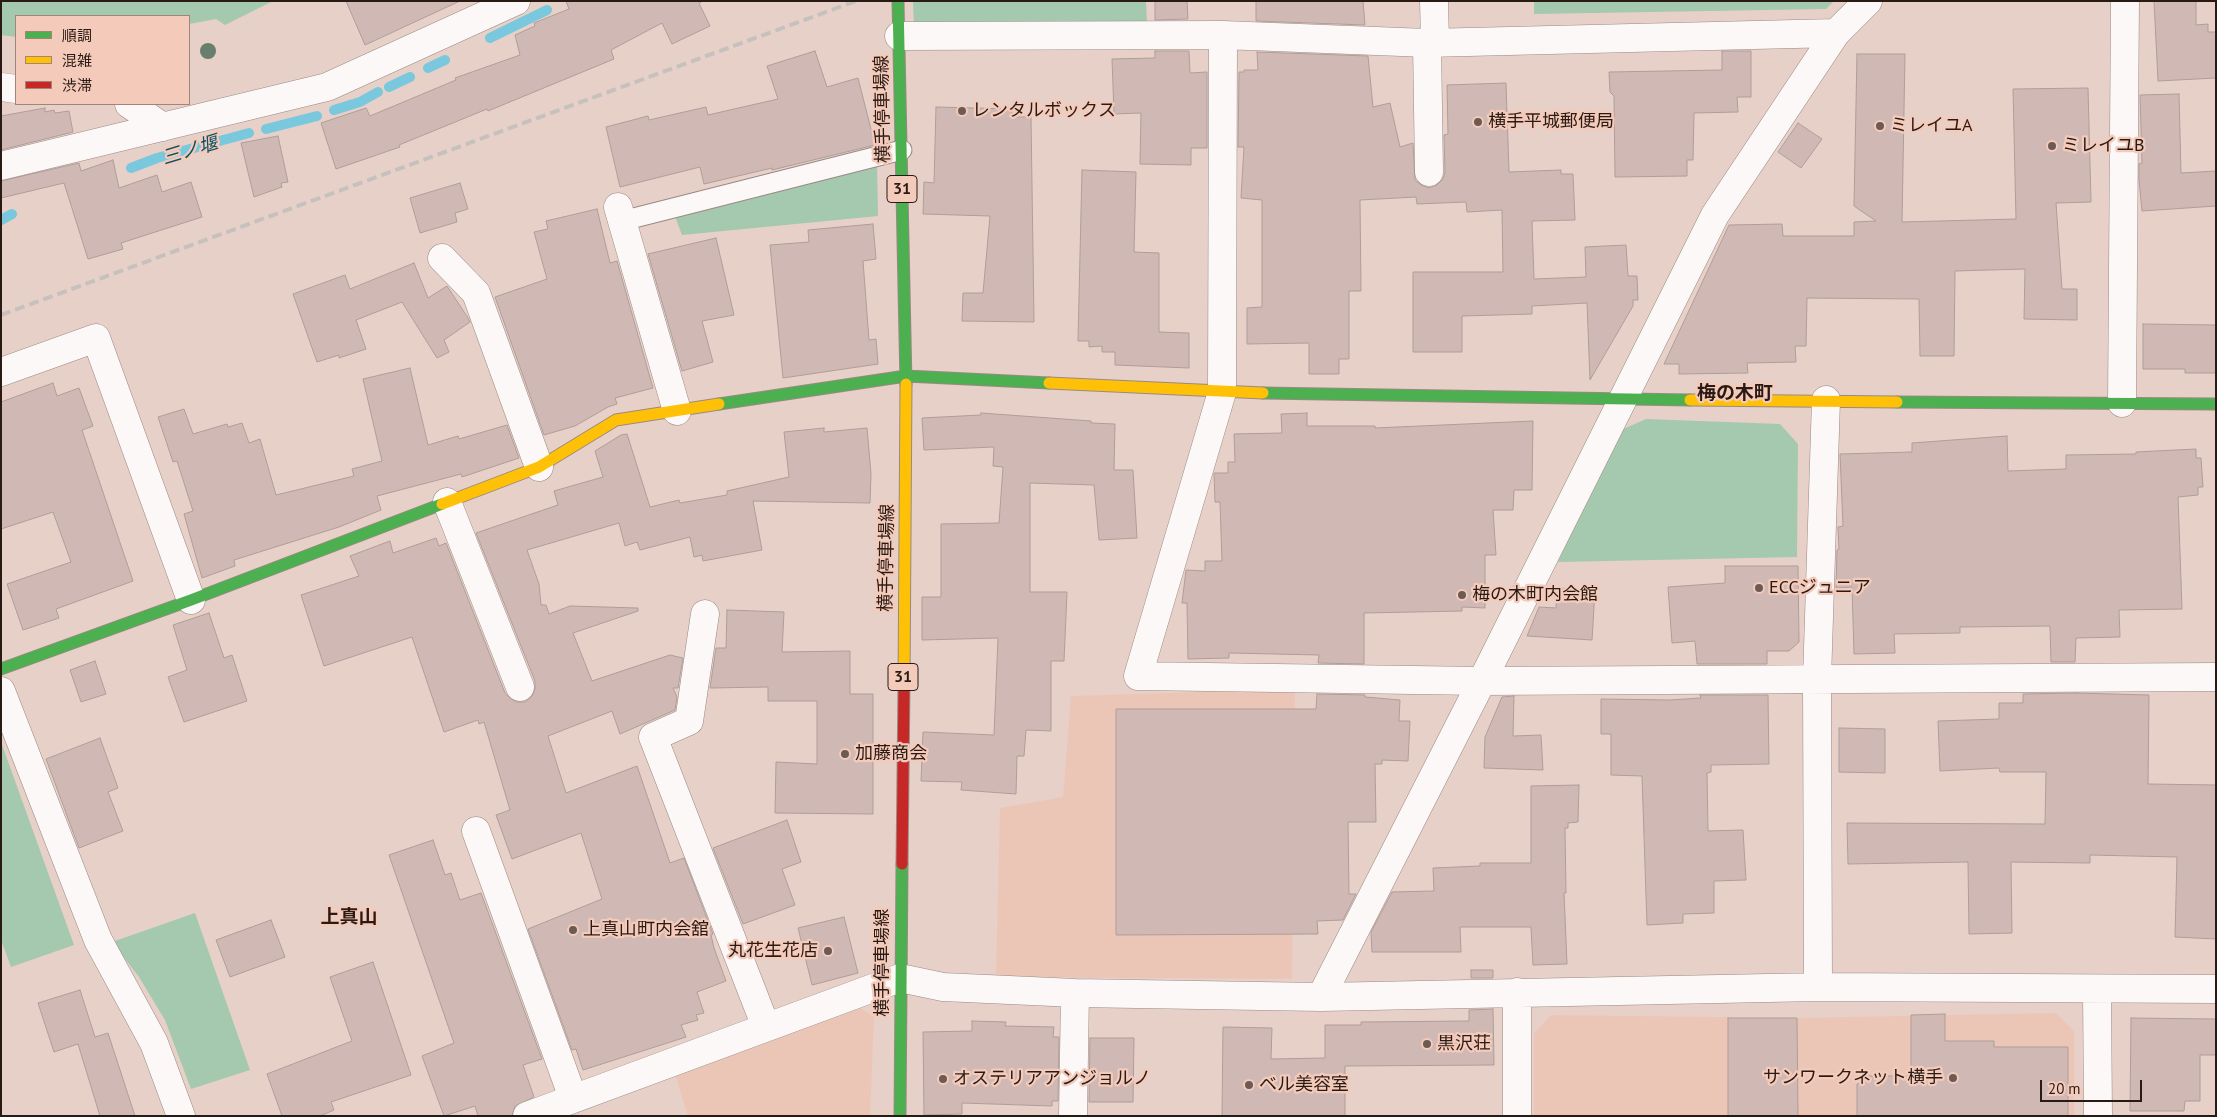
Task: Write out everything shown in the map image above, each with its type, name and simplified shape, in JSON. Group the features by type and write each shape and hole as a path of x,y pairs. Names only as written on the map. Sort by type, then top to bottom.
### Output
{"street":[{"path":"1,166 327,88 516,1"},
{"name":"横手停車場線","path":"898,1 906,376 900,1116"},
{"path":"1429,172 1434,1"},
{"path":"1322,997 1623,400 1714,215 1836,33 1868,1"},
{"path":"2122,403 2125,1"},
{"path":"899,36 1223,35 1432,42 1836,33"},
{"path":"1223,35 1222,392 1138,676 1482,681 2216,677"},
{"path":"1,87 15,89"},
{"path":"130,105 163,127"},
{"path":"620,214 678,411"},
{"path":"442,258 476,293 539,467"},
{"path":"1,372 96,338 191,600"},
{"path":"1,669 191,600 539,467 616,420 906,376 1222,392 1623,400 2216,404"},
{"path":"1818,987 1817,679 1826,400"},
{"path":"448,502 520,687"},
{"path":"705,614 689,721 653,737 766,1027"},
{"path":"1,691 98,940 154,1043 181,1116"},
{"path":"476,831 568,1105"},
{"path":"527,1116 568,1105 766,1027 900,978 943,987 1075,993 1322,997 1818,987 2097,990 2216,989"},
{"path":"2097,990 2098,1116"},
{"path":"1517,992 1518,1116"},
{"path":"1073,1116 1075,993"}],"lane":[{"path":"620,214 902,150"}],"shaded area":[{"path":"1295,689 1292,979 996,977 1000,808 1063,797 1071,696"},
{"path":"859,1007 874,1017 870,1116 688,1116 675,1074"},
{"path":"2056,1013 2074,1031 2074,1116 1534,1116 1534,1034 1551,1015 1797,1018"}],"green space":[{"path":"1,1 273,1 225,25 216,19 190,24 190,15 15,15 15,37 1,35"},
{"path":"913,1 1146,1 1147,23 914,28"},
{"path":"1534,1 1834,1 1826,9 1534,14"},
{"path":"877,162 878,216 682,235 674,214"},
{"path":"1646,419 1780,424 1798,444 1797,557 1558,562 1619,431"},
{"path":"1,742 74,945 11,967 1,940"},
{"path":"195,913 250,1070 191,1089 165,1020 139,977 112,942"}],"building":[{"path":"346,1 460,1 365,45"},
{"path":"566,1 703,1 699,3 710,26 672,44 662,23 611,50 614,59 399,145 400,147 336,169 321,123 366,108 370,116 456,80 455,78 520,55 515,35 535,26 534,23 569,9"},
{"path":"1155,1 1187,1 1188,19 1155,20"},
{"path":"1256,1 1363,1 1365,25 1256,21"},
{"path":"2154,1 2196,1 2196,25 2208,24 2208,32 2216,32 2216,78 2158,81"},
{"path":"815,51 827,87 858,78 875,145 704,184 700,167 620,187 606,127 648,116 649,120 706,107 708,115 778,99 767,66"},
{"path":"1155,51 1189,51 1190,73 1207,72 1207,148 1191,148 1191,165 1140,164 1141,113 1114,114 1112,59 1155,58"},
{"path":"1722,51 1751,51 1751,97 1737,97 1738,112 1694,113 1693,160 1687,160 1687,176 1615,177 1614,96 1610,92 1609,72 1722,70"},
{"path":"1257,52 1368,56 1373,107 1390,103 1400,147 1413,143 1415,180 1429,188 1437,185 1443,179 1445,172 1444,135 1448,134 1447,85 1506,83 1509,172 1561,170 1561,174 1573,174 1575,220 1532,221 1534,279 1586,277 1585,247 1626,245 1628,276 1637,276 1638,300 1633,300 1633,306 1590,380 1587,303 1532,306 1532,314 1462,316 1462,352 1413,352 1413,272 1503,272 1502,210 1467,212 1466,202 1417,204 1416,197 1360,200 1361,291 1349,291 1349,359 1339,359 1339,374 1309,374 1309,343 1247,344 1247,308 1262,307 1262,200 1241,198 1244,147 1238,147 1239,72 1258,70"},
{"path":"1857,54 1905,54 1902,222 2016,219 2013,89 2088,88 2091,202 2056,203 2062,289 2077,289 2077,320 2024,319 2025,269 1955,271 1954,356 1920,356 1919,299 1807,298 1806,346 1795,346 1796,362 1747,363 1748,373 1679,374 1679,364 1664,364 1729,225 1782,224 1783,236 1854,236 1854,222 1876,221 1854,206"},
{"path":"2179,94 2181,173 2216,171 2216,206 2142,211 2139,180 2139,164 2142,163 2140,95"},
{"path":"936,107 1012,109 1012,117 1031,117 1034,322 962,321 963,293 983,293 990,216 923,214 924,182 934,183"},
{"path":"45,108 45,112 54,110 55,113 69,111 73,132 1,150 1,116"},
{"path":"1798,123 1822,139 1801,168 1778,152"},
{"path":"278,136 288,182 281,183 282,187 254,197 241,143"},
{"path":"113,160 119,188 157,175 162,192 191,182 202,217 121,243 123,249 88,259 64,183 1,198 1,181 79,163 81,171"},
{"path":"1082,170 1136,172 1134,252 1159,253 1159,332 1189,333 1189,368 1115,365 1115,352 1102,352 1102,346 1089,347 1089,341 1078,341"},
{"path":"460,183 468,209 455,213 457,222 420,233 410,198"},
{"path":"597,209 610,263 617,261 653,388 615,398 617,404 608,407 575,426 544,435 495,297 547,279 534,232 548,229 546,221"},
{"path":"873,224 876,259 863,261 869,340 876,339 878,364 783,378 770,245 809,242 808,230"},
{"path":"716,238 734,315 702,321 713,362 682,371 648,254"},
{"path":"414,263 428,298 447,286 470,322 444,340 449,352 437,358 402,302 356,320 366,349 339,358 339,355 317,362 293,294 345,275 350,289"},
{"path":"2143,324 2216,325 2216,373 2185,373 2185,369 2143,369"},
{"path":"410,368 428,445 458,436 459,439 507,425 519,458 462,477 461,474 377,496 381,510 339,527 234,560 235,566 202,578 184,514 193,511 177,461 173,462 158,417 184,409 193,434 227,424 228,427 242,423 249,443 260,439 276,495 354,476 352,469 382,461 363,379"},
{"path":"53,383 57,396 79,388 93,426 82,430 133,581 56,609 59,618 23,630 7,584 71,562 53,512 1,529 1,402"},
{"path":"981,413 1115,424 1114,470 1133,470 1137,538 1099,540 1094,485 1030,483 1030,592 1067,592 1064,661 1051,661 1051,731 1026,730 1024,756 1017,756 1016,794 961,790 962,782 921,781 923,732 994,735 998,638 922,640 922,597 941,597 941,524 999,523 1003,467 993,466 994,447 924,450 922,418 981,415"},
{"path":"1307,413 1307,426 1375,426 1375,428 1533,421 1532,490 1514,490 1513,510 1493,510 1496,555 1485,555 1485,608 1462,607 1462,611 1364,613 1364,664 1318,663 1319,655 1229,653 1229,658 1188,659 1187,603 1182,603 1186,570 1205,571 1205,561 1222,561 1220,502 1215,502 1214,473 1228,473 1228,462 1235,462 1234,434 1282,433 1281,414"},
{"path":"824,428 824,432 867,428 871,474 870,503 753,501 762,550 703,561 702,555 694,557 690,537 640,550 637,542 625,546 619,523 527,550 539,584 541,605 546,605 549,614 570,606 638,608 638,611 573,633 592,681 670,655 683,658 678,688 673,688 677,697 675,710 620,734 612,711 548,736 566,793 637,766 670,863 684,858 713,934 711,935 714,948 726,981 697,992 704,1013 696,1015 698,1020 681,1025 686,1037 583,1070 576,1049 572,1050 528,929 602,899 581,833 512,859 496,815 510,810 484,722 479,724 478,720 444,732 412,637 324,666 301,595 359,576 350,556 390,541 393,553 436,538 439,546 446,543 505,693 517,702 525,702 532,696 535,689 535,681 476,533 558,505 554,491 603,477 595,451 621,435 627,434 650,507 679,500 680,503 727,495 727,491 789,477 784,432"},
{"path":"2007,436 2008,471 2066,469 2066,455 2136,454 2136,452 2196,449 2196,458 2201,458 2203,487 2198,487 2198,495 2178,497 2182,609 2119,610 2120,637 2076,638 2075,662 2051,662 2050,626 1960,627 1960,633 1894,634 1895,653 1854,654 1852,587 1836,588 1837,550 1839,549 1838,527 1843,526 1840,454 1912,452 1912,443"},
{"path":"1725,566 1798,566 1799,642 1789,651 1767,651 1767,664 1697,664 1695,641 1672,643 1668,587 1725,583"},
{"path":"1557,588 1595,590 1592,640 1527,636 1539,607 1556,608"},
{"path":"727,610 784,612 782,652 850,651 850,694 873,694 873,814 775,813 776,762 817,764 817,701 768,701 768,687 710,688 716,648 726,648"},
{"path":"209,613 224,658 232,655 247,701 184,722 168,677 187,670 173,625"},
{"path":"95,661 106,694 81,702 70,670"},
{"path":"1317,694 1365,695 1365,697 1400,700 1399,721 1410,721 1408,761 1382,760 1382,764 1375,764 1376,822 1348,822 1349,894 1356,894 1343,920 1317,921 1318,934 1116,935 1116,709 1316,709"},
{"path":"2023,694 2149,695 2148,784 2216,785 2216,939 2175,937 2177,857 2090,855 2090,863 2011,862 2012,933 1969,934 1968,862 1848,864 1847,823 2045,824 2046,772 2000,772 1999,768 1940,771 1938,721 1999,719 1999,703 2023,703"},
{"path":"1700,695 1768,695 1769,764 1711,765 1711,772 1707,773 1708,831 1743,830 1746,880 1714,881 1714,913 1683,914 1683,923 1647,925 1642,776 1611,775 1611,734 1601,734 1601,699 1670,700 1701,698"},
{"path":"1514,696 1513,736 1541,735 1543,770 1484,768 1485,737 1502,697"},
{"path":"1839,728 1885,729 1885,773 1839,772"},
{"path":"100,738 118,788 108,792 123,831 79,848 46,759"},
{"path":"1579,785 1578,822 1568,823 1568,828 1565,828 1566,893 1564,893 1567,964 1533,965 1531,927 1460,927 1461,952 1372,952 1371,932 1392,892 1434,891 1433,868 1480,866 1480,863 1531,863 1531,786"},
{"path":"787,820 801,862 782,869 795,905 743,924 713,848"},
{"path":"433,840 445,875 451,873 460,900 481,893 542,1059 523,1065 534,1097 515,1106 512,1116 478,1116 475,1106 444,1116 422,1056 454,1043 389,855"},
{"name":"丸花生花店","path":"844,917 858,973 812,985 798,928"},
{"path":"271,920 285,957 230,977 216,940"},
{"path":"373,962 411,1075 331,1102 334,1110 320,1116 282,1116 267,1074 352,1041 330,977"},
{"path":"1471,970 1493,970 1493,978 1471,978"},
{"path":"80,990 95,1037 108,1033 135,1116 100,1116 78,1044 54,1052 38,1003"},
{"path":"1493,1009 1494,1065 1345,1066 1345,1116 1222,1116 1223,1027 1272,1028 1271,1059 1325,1058 1325,1025 1361,1025 1361,1022 1469,1021 1469,1010"},
{"path":"1945,1014 1945,1041 1994,1041 1994,1047 2068,1047 2068,1116 1857,1116 1857,1084 1863,1083 1863,1076 1911,1076 1911,1015"},
{"path":"1728,1018 1797,1018 1798,1116 1728,1116"},
{"path":"2131,1018 2216,1019 2216,1055 2200,1055 2200,1101 2185,1101 2184,1111 2130,1111"},
{"path":"972,1021 1006,1022 1005,1026 1054,1027 1053,1037 1059,1037 1058,1101 1052,1101 1052,1106 962,1103 962,1114 924,1115 923,1032 972,1031"},
{"path":"1090,1038 1134,1038 1133,1102 1089,1102"}],"waterway":[{"name":"三ノ堰","path":"490,38 547,10"},
{"name":"三ノ堰","path":"428,68 445,60"},
{"name":"三ノ堰","path":"389,87 410,77"},
{"name":"三ノ堰","path":"334,110 360,102 378,92"},
{"name":"三ノ堰","path":"266,129 317,116"},
{"name":"三ノ堰","path":"131,168 157,158 249,133"},
{"name":"三ノ堰","path":"1,220 12,214"}],"railway":[{"path":"1,315 856,1"}],"traffic: fast":[{"path":"898,1 906,384"},
{"path":"719,404 906,376 1049,383"},
{"path":"1263,393 1690,400"},
{"path":"1897,402 2216,404"},
{"path":"1,669 191,600 442,504"},
{"path":"900,1116 902,864"}],"traffic: slow":[{"path":"1049,383 1263,393"},
{"path":"904,684 906,384"},
{"path":"1690,400 1897,402"},
{"path":"442,504 539,467 616,420 719,404"}],"traffic: jam":[{"path":"902,864 904,684"}],"place":[{"name":"レンタルボックス","path":"962,111"},
{"name":"横手平城郵便局","path":"1478,122"},
{"name":"ミレイユA","path":"1880,126"},
{"name":"ミレイユB","path":"2052,146"},
{"name":"ECCジュニア","path":"1759,588"},
{"name":"梅の木町内会館","path":"1462,595"},
{"name":"加藤商会","path":"845,754"},
{"name":"上真山町内会舘","path":"573,930"},
{"name":"丸花生花店","path":"828,951"},
{"name":"黒沢荘","path":"1427,1044"},
{"name":"サンワークネット横手","path":"1953,1078"},
{"name":"オステリアアンジョルノ","path":"943,1079"},
{"name":"ベル美容室","path":"1249,1085"}],"district":[{"name":"梅の木町","path":"1735,394"},
{"name":"上真山","path":"349,918"}]}
